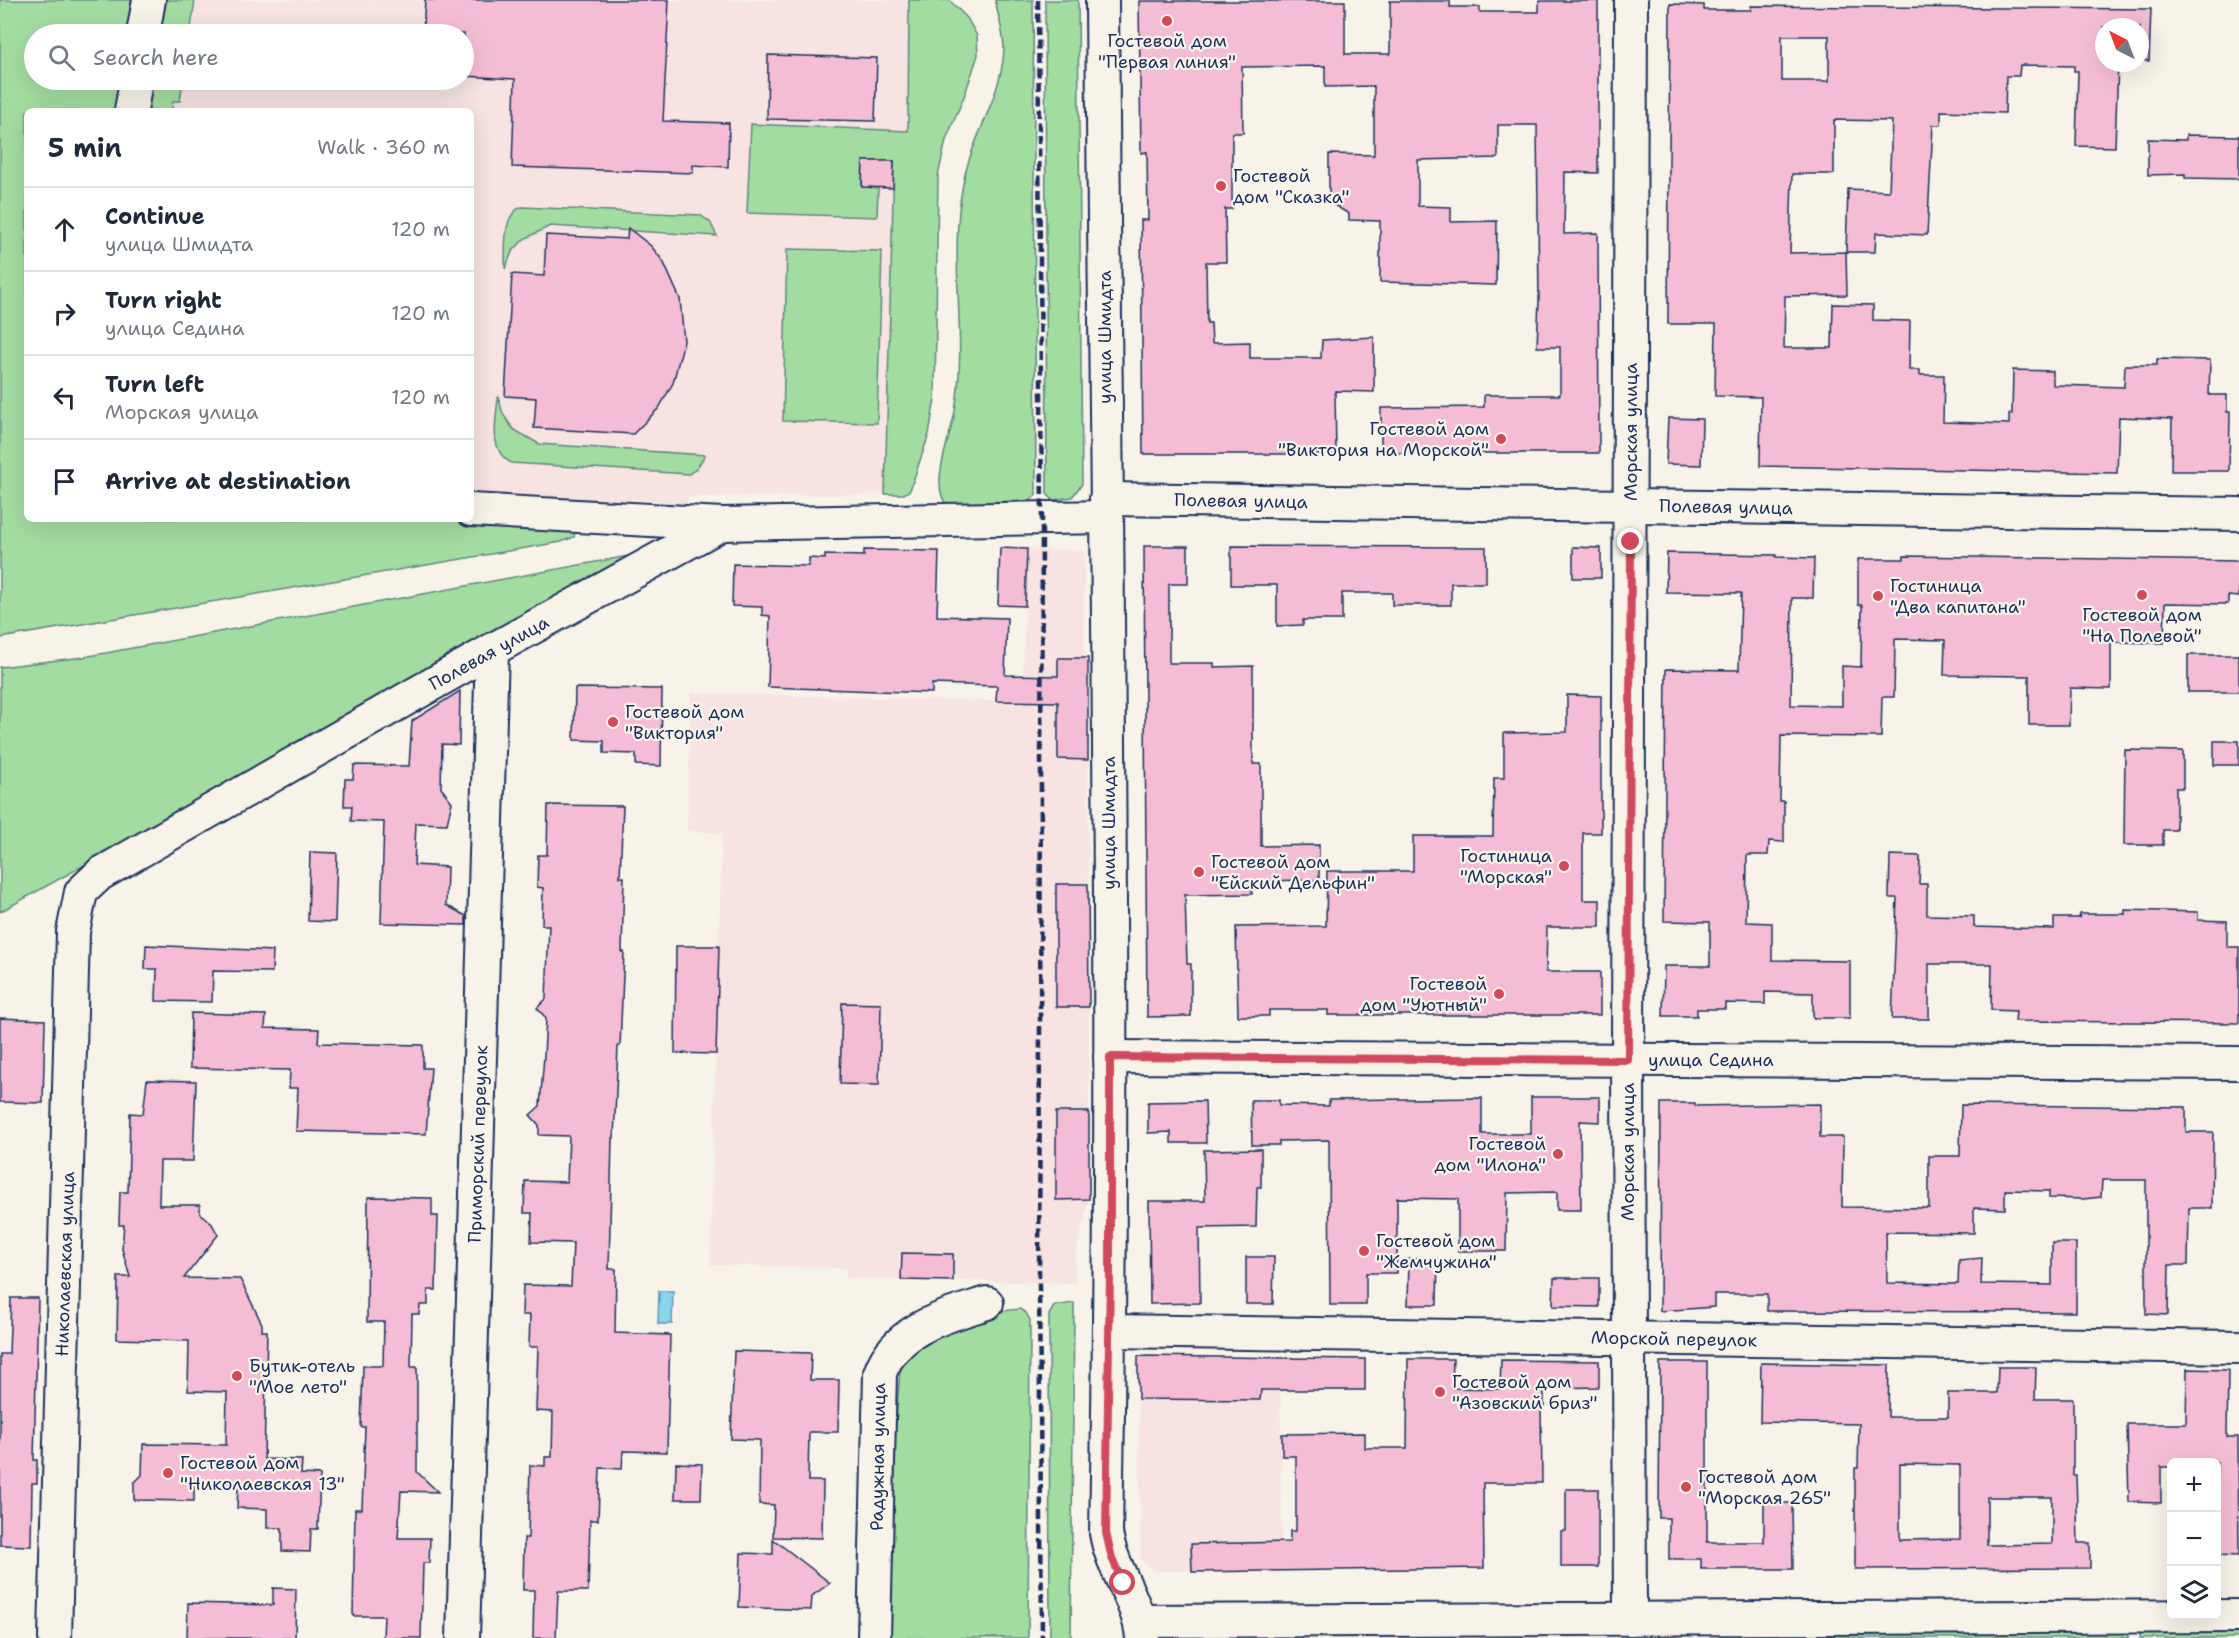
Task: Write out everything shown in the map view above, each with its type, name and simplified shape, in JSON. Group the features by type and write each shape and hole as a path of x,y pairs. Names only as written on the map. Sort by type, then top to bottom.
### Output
{"street":[{"path":"145,24 149,0"},
{"name":"улица Шмидта","path":"1102,0 1110,1057 1110,1332 1106,1533 1116,1569 1141,1630"},
{"name":"Морская улица","path":"1630,1619 1628,1060 1631,0"},
{"path":"131,108 134,90"},
{"name":"Полевая улица","path":"81,892 100,874 492,650 722,524 930,521 1106,508 1631,506 2239,513"},
{"path":"474,510 722,524"},
{"name":"Приморский переулок","path":"463,1638 492,650"},
{"name":"Николаевская улица","path":"55,1638 74,932 81,892"},
{"name":"улица Седина","path":"1110,1057 2239,1063"},
{"name":"Радужная улица","path":"874,1638 880,1373 884,1362 905,1338 928,1324 987,1303"},
{"name":"Морской переулок","path":"1110,1332 2239,1347"},
{"path":"1141,1630 1630,1619 2239,1616"}],"shaded area":[{"path":"195,0 909,0 908,131 895,131 885,494 687,497 687,508 666,507 666,503 660,501 630,499 629,503 474,496 474,108 172,108 173,101 180,101 182,90 474,90 474,24 191,24"},
{"path":"1027,549 1084,551 1084,658 1088,659 1089,1199 1075,1257 1075,1283 846,1278 846,1268 710,1265 722,833 687,831 691,693 1022,702"},
{"path":"1138,1356 1280,1357 1282,1570 1154,1571 1141,1560"}],"green space":[{"path":"0,0 135,0 131,24 24,24 24,90 121,90 118,108 24,108 24,522 474,521 567,528 575,531 574,537 561,542 0,638"},
{"path":"162,0 195,0 191,24 158,24"},
{"path":"909,0 949,0 967,18 977,36 978,55 946,140 938,176 935,399 929,434 910,490 904,494 885,494 894,161 863,161 862,187 878,188 877,217 747,213 751,124 908,131"},
{"path":"995,0 1033,0 1036,495 1025,506 948,506 942,498 940,474 955,411 958,383 960,354 957,241 959,212 963,184 972,150 992,101 1002,67 1004,43"},
{"path":"1045,0 1078,0 1082,484 1072,497 1053,500 1047,494"},
{"path":"148,90 182,90 180,101 173,101 172,108 145,108"},
{"path":"522,207 700,215 710,222 717,236 550,226 524,239 512,252 505,269 508,225 515,211"},
{"path":"787,249 882,251 877,423 783,421"},
{"path":"498,396 503,414 513,429 539,444 705,455 697,468 689,474 511,463 499,450 496,442"},
{"path":"628,556 632,558 631,561 0,912 0,667 84,657"},
{"path":"1074,1303 1071,1638 1050,1638 1049,1315 1054,1306"},
{"path":"1020,1309 1030,1320 1028,1638 891,1638 894,1445 900,1371 906,1361 924,1343 948,1328 983,1313"},
{"path":"2239,1632 2239,1638 2140,1638 2140,1633"},
{"path":"2128,1633 2128,1638 1795,1638 1795,1635"}],"water":[{"path":"659,1291 673,1291 672,1324 658,1324"}],"building":[{"path":"425,0 669,0 663,121 729,123 728,167 693,165 693,173 512,167 515,79 474,77 474,24 424,24"},
{"path":"1139,1 1345,1 1345,54 1390,54 1390,1 1450,1 1450,7 1480,7 1480,12 1539,12 1539,1 1598,1 1598,173 1565,172 1564,234 1598,233 1599,453 1381,453 1381,408 1484,407 1484,395 1560,395 1560,347 1537,347 1539,299 1537,125 1498,125 1498,158 1418,160 1418,206 1451,207 1451,222 1497,221 1496,285 1380,282 1380,221 1349,220 1349,214 1329,202 1329,154 1374,155 1374,86 1325,87 1325,66 1242,67 1243,133 1232,133 1232,209 1225,209 1226,262 1206,262 1207,323 1211,323 1212,343 1250,342 1250,358 1321,358 1322,340 1374,337 1374,392 1335,391 1336,454 1143,454 1141,220 1148,220 1147,152 1141,153"},
{"path":"1670,4 1704,5 1704,10 1751,10 1751,6 2151,9 2149,61 2149,18 2095,18 2095,72 2118,72 2115,147 2076,146 2078,71 2074,71 2074,66 2020,65 2019,76 2006,76 2005,113 1941,111 1941,125 1933,125 1927,235 1876,233 1875,252 1846,252 1847,295 1785,296 1784,348 1832,348 1833,304 1873,305 1873,320 1910,321 1909,370 1920,370 1920,375 1944,375 1943,422 2009,424 2009,414 2012,414 2013,370 2053,371 2053,385 2124,387 2125,365 2157,365 2157,359 2210,360 2209,395 2227,395 2227,412 2230,412 2229,471 2171,471 2172,419 2119,417 2117,473 1760,466 1761,397 1715,396 1716,324 1668,324","holes":["1782,36 1829,36 1829,81 1782,81","1834,120 1892,121 1889,191 1848,189 1846,252 1790,253 1792,174 1834,174"]},
{"path":"768,55 877,58 875,121 767,119"},
{"path":"2186,135 2239,136 2239,179 2185,178 2185,174 2148,175 2148,139 2186,140"},
{"path":"863,161 894,161 893,188 862,187"},
{"path":"628,228 651,246 663,261 680,299 684,341 673,383 659,408 633,434 534,428 536,398 505,396 512,274 544,276 546,235 627,239"},
{"path":"1668,418 1702,419 1701,465 1666,464"},
{"path":"1144,546 1188,546 1188,584 1169,584 1169,663 1214,663 1214,667 1253,666 1253,764 1261,764 1261,846 1319,845 1319,880 1251,881 1252,894 1185,895 1187,964 1191,964 1191,1016 1147,1017"},
{"path":"1231,546 1486,547 1486,583 1451,583 1451,605 1392,605 1392,593 1342,593 1342,620 1303,620 1303,625 1277,626 1277,585 1231,585"},
{"path":"1573,547 1601,548 1601,578 1573,578"},
{"path":"1000,548 1027,549 1025,606 998,605"},
{"path":"864,550 939,551 937,616 1007,618 1005,675 1058,676 1058,658 1088,658 1088,760 1058,759 1058,702 996,701 997,686 932,684 932,693 768,687 770,616 762,615 762,607 732,606 733,564 809,566 809,558 825,559 825,555 864,556"},
{"path":"1667,553 1814,558 1813,598 1792,598 1791,705 1842,706 1842,666 1861,667 1862,605 1858,605 1858,559 1904,559 1904,556 2239,561 2239,597 2228,596 2228,604 2165,603 2164,643 2111,642 2111,689 2070,688 2069,725 2029,725 2029,676 1944,675 1945,640 1895,639 1894,697 1882,697 1881,737 1781,736 1780,801 1784,801 1784,842 1769,841 1768,855 1747,855 1746,922 1772,923 1772,960 1850,961 1850,1018 1813,1018 1813,993 1765,992 1765,1004 1725,1003 1725,1009 1697,1009 1697,1016 1663,1016 1664,966 1710,966 1710,922 1664,921 1666,669 1739,670 1741,593 1666,592"},
{"path":"2188,655 2239,655 2239,692 2188,692"},
{"path":"575,688 662,689 661,766 636,765 636,754 604,753 604,741 574,740"},
{"path":"460,691 459,745 442,744 441,788 452,802 447,824 416,823 414,865 447,867 446,905 466,916 466,925 381,923 384,822 351,821 352,806 344,806 345,779 353,779 354,765 409,766 412,721"},
{"path":"1567,695 1601,696 1601,833 1583,833 1583,900 1600,900 1600,927 1547,927 1546,972 1600,972 1600,1015 1328,1015 1328,1010 1269,1010 1269,1016 1238,1016 1236,927 1326,926 1327,871 1413,871 1413,836 1493,836 1494,778 1504,778 1504,733 1567,732"},
{"path":"2214,741 2239,741 2239,765 2214,765"},
{"path":"2125,750 2183,751 2183,788 2176,788 2176,830 2163,830 2163,845 2124,845"},
{"path":"548,805 623,806 620,877 624,877 622,952 624,952 620,1046 618,1046 614,1138 612,1138 609,1269 616,1269 615,1333 670,1335 667,1452 623,1451 622,1469 600,1468 598,1520 590,1520 588,1591 558,1591 556,1638 533,1638 534,1590 523,1590 524,1538 528,1538 530,1465 545,1466 545,1457 552,1457 553,1412 536,1411 538,1347 529,1347 530,1315 522,1315 523,1285 571,1286 573,1243 531,1242 532,1213 524,1213 525,1181 567,1182 569,1136 539,1135 539,1125 530,1115 540,1106 544,1056 546,1018 537,1008 546,999 549,925 542,925 543,888 537,887 538,855 547,855"},
{"path":"310,852 337,853 335,922 308,921"},
{"path":"1890,855 1920,856 1919,884 1927,884 1927,915 1974,916 1974,927 2054,929 2054,918 2079,918 2080,914 2125,914 2125,910 2198,912 2198,920 2227,921 2227,947 2239,947 2239,1023 2015,1021 2016,1011 1991,1010 1992,964 1929,964 1929,1019 1892,1019 1897,898 1889,898"},
{"path":"1056,884 1088,884 1089,1007 1056,1007"},
{"path":"146,945 273,951 272,972 213,971 212,1002 156,1001 157,969 145,969"},
{"path":"676,946 719,946 716,1054 675,1053"},
{"path":"842,1003 881,1004 879,1085 840,1084"},
{"path":"191,1013 266,1015 265,1028 319,1029 318,1043 423,1045 423,1068 431,1068 426,1134 296,1131 298,1088 289,1088 290,1070 190,1068"},
{"path":"0,1018 45,1020 43,1103 0,1102"},
{"path":"147,1080 196,1081 193,1161 160,1161 159,1205 200,1205 200,1213 212,1224 218,1235 184,1278 240,1279 262,1324 262,1331 267,1331 264,1459 302,1460 301,1474 320,1475 318,1529 311,1529 310,1552 282,1551 282,1528 267,1528 267,1509 237,1508 238,1485 194,1484 194,1501 134,1500 134,1483 142,1475 143,1444 226,1445 227,1392 188,1391 189,1341 117,1339 118,1277 130,1277 122,1249 124,1225 119,1225 120,1192 128,1192 130,1113 143,1114"},
{"path":"1531,1097 1600,1097 1600,1122 1580,1121 1581,1210 1557,1210 1557,1192 1507,1193 1506,1251 1458,1251 1458,1199 1397,1198 1397,1273 1366,1273 1366,1305 1330,1305 1329,1140 1279,1141 1279,1145 1252,1145 1251,1100 1279,1100 1279,1105 1329,1106 1329,1100 1482,1098 1482,1134 1531,1134"},
{"path":"1205,1101 1206,1143 1171,1143 1171,1132 1148,1133 1148,1102"},
{"path":"1661,1103 1695,1103 1695,1106 1820,1104 1820,1137 1843,1137 1842,1207 1929,1208 1929,1156 1960,1156 1961,1105 2186,1107 2186,1132 2213,1132 2212,1208 2189,1208 2188,1265 2169,1265 2168,1315 2146,1314 2146,1180 2102,1180 2101,1197 2083,1199 2049,1198 2049,1191 2005,1190 2005,1209 1974,1208 1974,1233 1886,1232 1887,1283 1958,1284 1959,1260 1982,1258 1981,1284 2052,1285 2052,1243 2076,1243 2076,1312 1767,1311 1767,1294 1714,1294 1714,1307 1660,1311"},
{"path":"1056,1112 1089,1112 1089,1199 1056,1200"},
{"path":"1261,1149 1261,1187 1257,1187 1256,1227 1199,1228 1200,1303 1150,1304 1149,1201 1205,1201 1204,1150"},
{"path":"368,1197 432,1198 432,1216 438,1216 436,1290 428,1290 428,1305 420,1305 419,1314 412,1314 411,1367 417,1367 417,1472 438,1492 401,1491 398,1538 430,1538 429,1563 423,1563 421,1638 383,1638 384,1616 353,1616 355,1509 362,1509 365,1427 361,1427 363,1366 383,1366 384,1322 367,1322"},
{"path":"902,1253 953,1254 953,1281 901,1280"},
{"path":"1246,1257 1274,1257 1273,1304 1246,1304"},
{"path":"1409,1259 1438,1259 1437,1305 1408,1305"},
{"path":"1554,1278 1599,1278 1599,1307 1553,1306"},
{"path":"11,1298 38,1298 34,1460 37,1460 37,1483 32,1483 31,1546 0,1545 0,1354 9,1354"},
{"path":"734,1351 811,1353 810,1380 839,1380 838,1432 809,1432 808,1481 823,1481 822,1538 773,1537 774,1505 759,1504 760,1440 731,1439"},
{"path":"1138,1356 1365,1359 1365,1390 1261,1390 1260,1400 1138,1399"},
{"path":"1408,1359 1453,1359 1452,1388 1500,1389 1501,1360 1599,1361 1599,1387 1544,1388 1544,1406 1541,1406 1542,1483 1483,1483 1484,1568 1192,1572 1191,1544 1290,1542 1290,1531 1296,1531 1296,1456 1282,1456 1282,1434 1365,1433 1365,1448 1407,1448"},
{"path":"1660,1362 1707,1362 1707,1542 1764,1542 1764,1503 1792,1503 1793,1569 1701,1569 1701,1559 1669,1559 1669,1518 1659,1518"},
{"path":"1761,1363 1889,1365 1888,1417 1948,1417 1948,1393 1997,1393 1998,1367 2036,1367 2035,1399 2073,1399 2073,1475 2076,1475 2078,1543 2090,1543 2090,1568 1855,1569 1855,1468 1858,1468 1859,1424 1760,1422","holes":["1900,1464 1960,1465 1960,1539 1900,1540","1987,1497 2052,1497 2052,1544 1987,1545"]},
{"path":"2187,1369 2228,1370 2227,1437 2238,1437 2239,1556 2221,1555 2221,1458 2167,1458 2167,1467 2161,1467 2161,1503 2129,1502 2127,1424 2186,1424"},
{"path":"676,1463 702,1464 701,1499 675,1499"},
{"path":"1566,1489 1598,1489 1598,1567 1561,1567 1561,1531 1566,1531"},
{"path":"773,1539 830,1583 812,1596 811,1610 739,1607 741,1553 773,1554"},
{"path":"273,1588 296,1589 295,1638 187,1638 188,1603 273,1605"}],"railway":[{"path":"1038,0 1042,519 1039,1283 1042,1638"}],"place":[{"name":"Гостевой дом \"Первая линия\"","path":"1167,21"},
{"name":"Гостевой дом \"Сказка\"","path":"1221,186"},
{"name":"Гостевой дом \"Виктория на Морской\"","path":"1501,439"},
{"name":"Гостевой дом \"На Полевой\"","path":"2142,595"},
{"name":"Гостиница \"Два капитана\"","path":"1878,596"},
{"name":"Гостевой дом \"Виктория\"","path":"613,722"},
{"name":"Гостиница \"Морская\"","path":"1564,866"},
{"name":"Гостевой дом \"Ейский Дельфин\"","path":"1199,872"},
{"name":"Гостевой дом \"Уютный\"","path":"1499,994"},
{"name":"Гостевой дом \"Илона\"","path":"1558,1154"},
{"name":"Гостевой дом \"Жемчужина\"","path":"1364,1251"},
{"name":"Бутик-отель \"Мое лето\"","path":"237,1376"},
{"name":"Гостевой дом \"Азовский бриз\"","path":"1440,1392"},
{"name":"Гостевой дом \"Николаевская 13\"","path":"168,1473"},
{"name":"Гостевой дом \"Морская 265\"","path":"1686,1487"}],"route":[{"path":"1123,1583 1108,1547 1106,1533 1110,1275 1110,1057 1628,1060 1631,542"}]}
